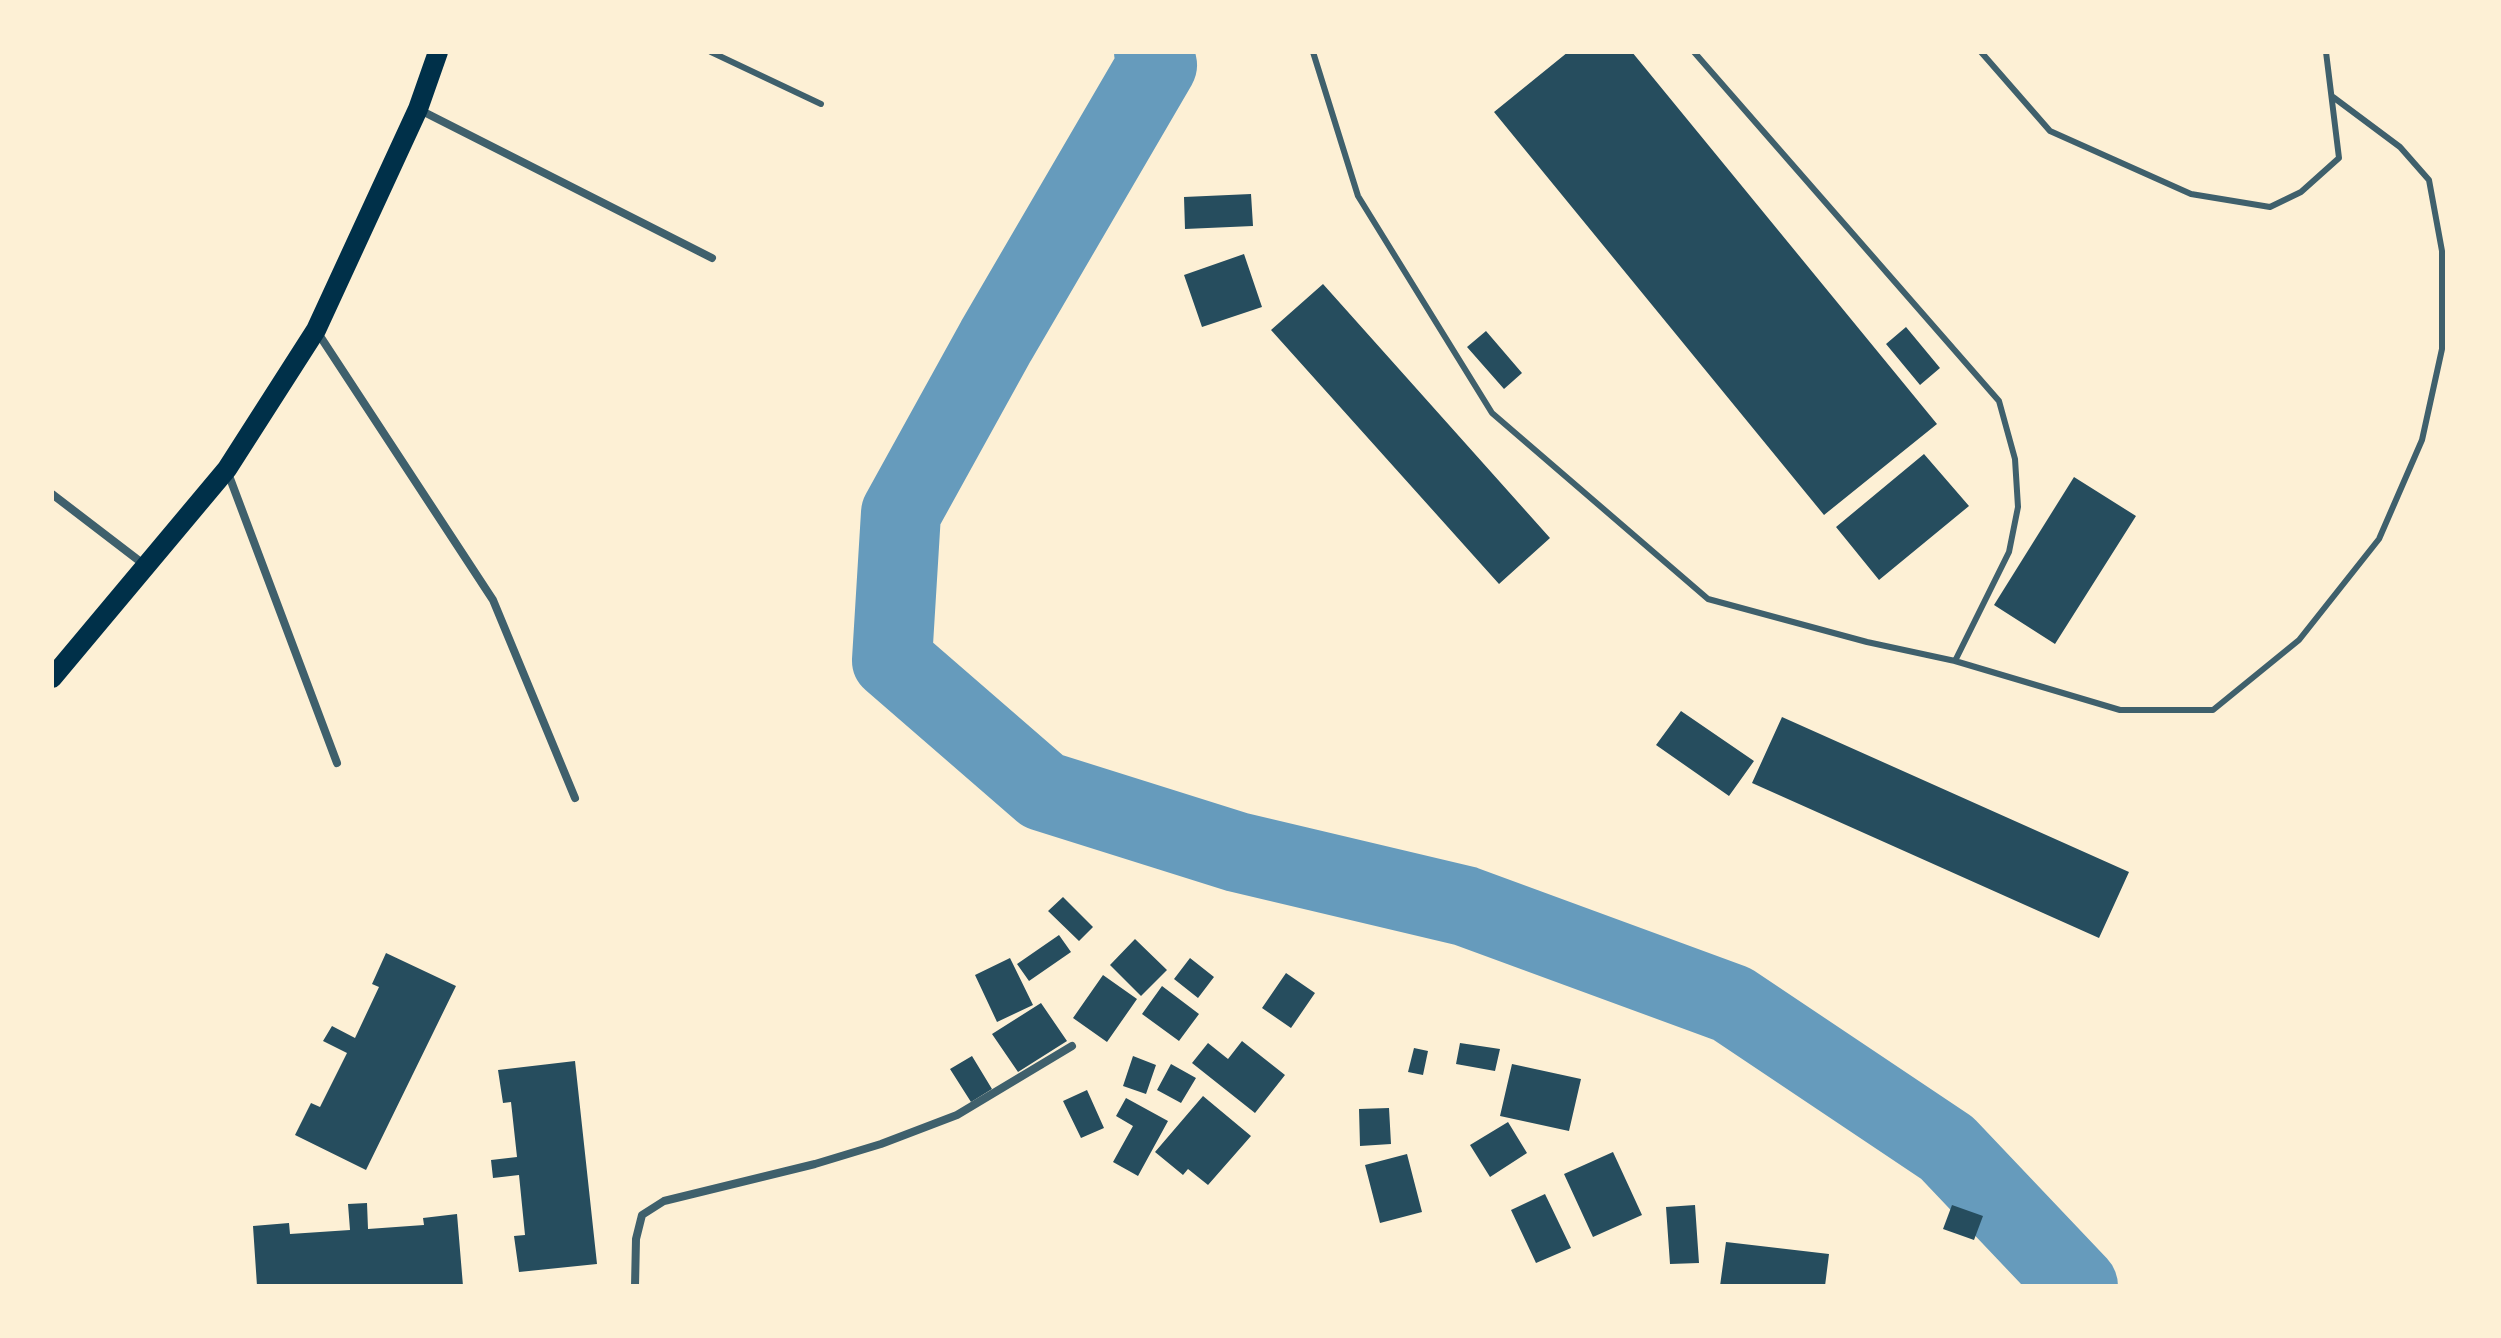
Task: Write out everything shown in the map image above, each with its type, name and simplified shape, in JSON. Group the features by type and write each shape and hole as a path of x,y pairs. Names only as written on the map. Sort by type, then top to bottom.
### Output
{"main road":[{"path":"52,678 227,469 316,330 418,109 438,52"}],"street":[{"path":"418,109 712,258"},
{"path":"316,330 493,600 575,798"},
{"path":"227,469 337,763"},
{"path":"52,494 146,566"},
{"path":"635,1286 636,1239 642,1215 664,1201 815,1164 881,1144 957,1115 1072,1046"}],"lane":[{"path":"711,52 821,104"},
{"path":"1313,52 1358,196 1492,413 1708,599 1867,642 1955,661 2120,710 2213,710 2299,640 2379,539 2422,440 2442,349 2442,251 2429,180 2400,147 2333,97"},
{"path":"1694,52 1999,401 2015,459 2018,507 2009,552 1955,661"},
{"path":"1981,52 2050,131 2191,194 2270,207 2301,192 2339,158 2326,52"}],"building":[{"path":"1568,52 1632,52 1937,424 1824,515 1494,112"},
{"path":"1251,194 1253,226 1185,229 1184,197"},
{"path":"1244,254 1262,307 1202,327 1184,275"},
{"path":"1323,284 1550,538 1499,584 1271,330"},
{"path":"1906,327 1940,368 1920,385 1886,344"},
{"path":"1486,331 1522,373 1504,389 1467,347"},
{"path":"1924,454 1969,506 1879,580 1836,527"},
{"path":"2074,477 2136,516 2055,644 1994,605"},
{"path":"1681,711 1754,761 1729,796 1656,745"},
{"path":"1782,717 2129,872 2099,938 1752,783"},
{"path":"1063,897 1093,927 1079,941 1048,911"},
{"path":"1059,935 1071,952 1029,981 1017,964"},
{"path":"1135,939 1167,970 1141,996 1110,965"},
{"path":"386,953 456,986 366,1170 295,1135 311,1103 320,1107 347,1053 323,1041 332,1026 355,1038 379,987 372,984"},
{"path":"1010,958 1033,1005 997,1022 975,975"},
{"path":"1190,958 1214,977 1198,998 1174,979"},
{"path":"1286,973 1315,993 1291,1028 1262,1008"},
{"path":"1103,975 1137,999 1107,1042 1073,1018"},
{"path":"1162,986 1199,1014 1179,1041 1142,1014"},
{"path":"1041,1003 1067,1041 1018,1072 992,1034"},
{"path":"1242,1041 1285,1075 1255,1113 1192,1063 1208,1043 1228,1059"},
{"path":"1460,1043 1500,1049 1495,1071 1456,1064"},
{"path":"1414,1048 1428,1051 1423,1075 1408,1072"},
{"path":"972,1056 992,1089 971,1102 950,1069"},
{"path":"1133,1056 1156,1065 1146,1094 1123,1086"},
{"path":"575,1061 597,1264 519,1272 514,1236 525,1235 519,1175 493,1178 491,1160 517,1157 511,1102 503,1103 498,1070"},
{"path":"1171,1064 1196,1078 1181,1103 1157,1090"},
{"path":"1512,1064 1581,1079 1569,1131 1500,1116"},
{"path":"1087,1090 1104,1128 1081,1138 1063,1101"},
{"path":"1203,1096 1251,1136 1208,1185 1188,1169 1183,1175 1155,1152"},
{"path":"1126,1098 1168,1121 1138,1176 1113,1162 1133,1126 1116,1116"},
{"path":"1389,1108 1391,1144 1360,1146 1359,1109"},
{"path":"1508,1122 1527,1153 1490,1177 1470,1145"},
{"path":"1613,1152 1642,1215 1593,1237 1564,1174"},
{"path":"1407,1154 1422,1212 1380,1223 1365,1165"},
{"path":"1545,1194 1571,1248 1536,1263 1511,1210"},
{"path":"367,1203 368,1229 424,1225 423,1218 457,1214 463,1286 257,1286 253,1226 289,1223 290,1234 350,1230 348,1204"},
{"path":"1695,1205 1699,1263 1670,1264 1666,1207"},
{"path":"1952,1205 1983,1216 1974,1240 1943,1229"},
{"path":"1726,1242 1829,1254 1825,1286 1720,1286"}],"waterway":[{"path":"1154,52 1157,65 996,341 901,513 892,660 1043,791 1237,852 1465,906 1732,1004 1947,1148 2078,1286"}]}
